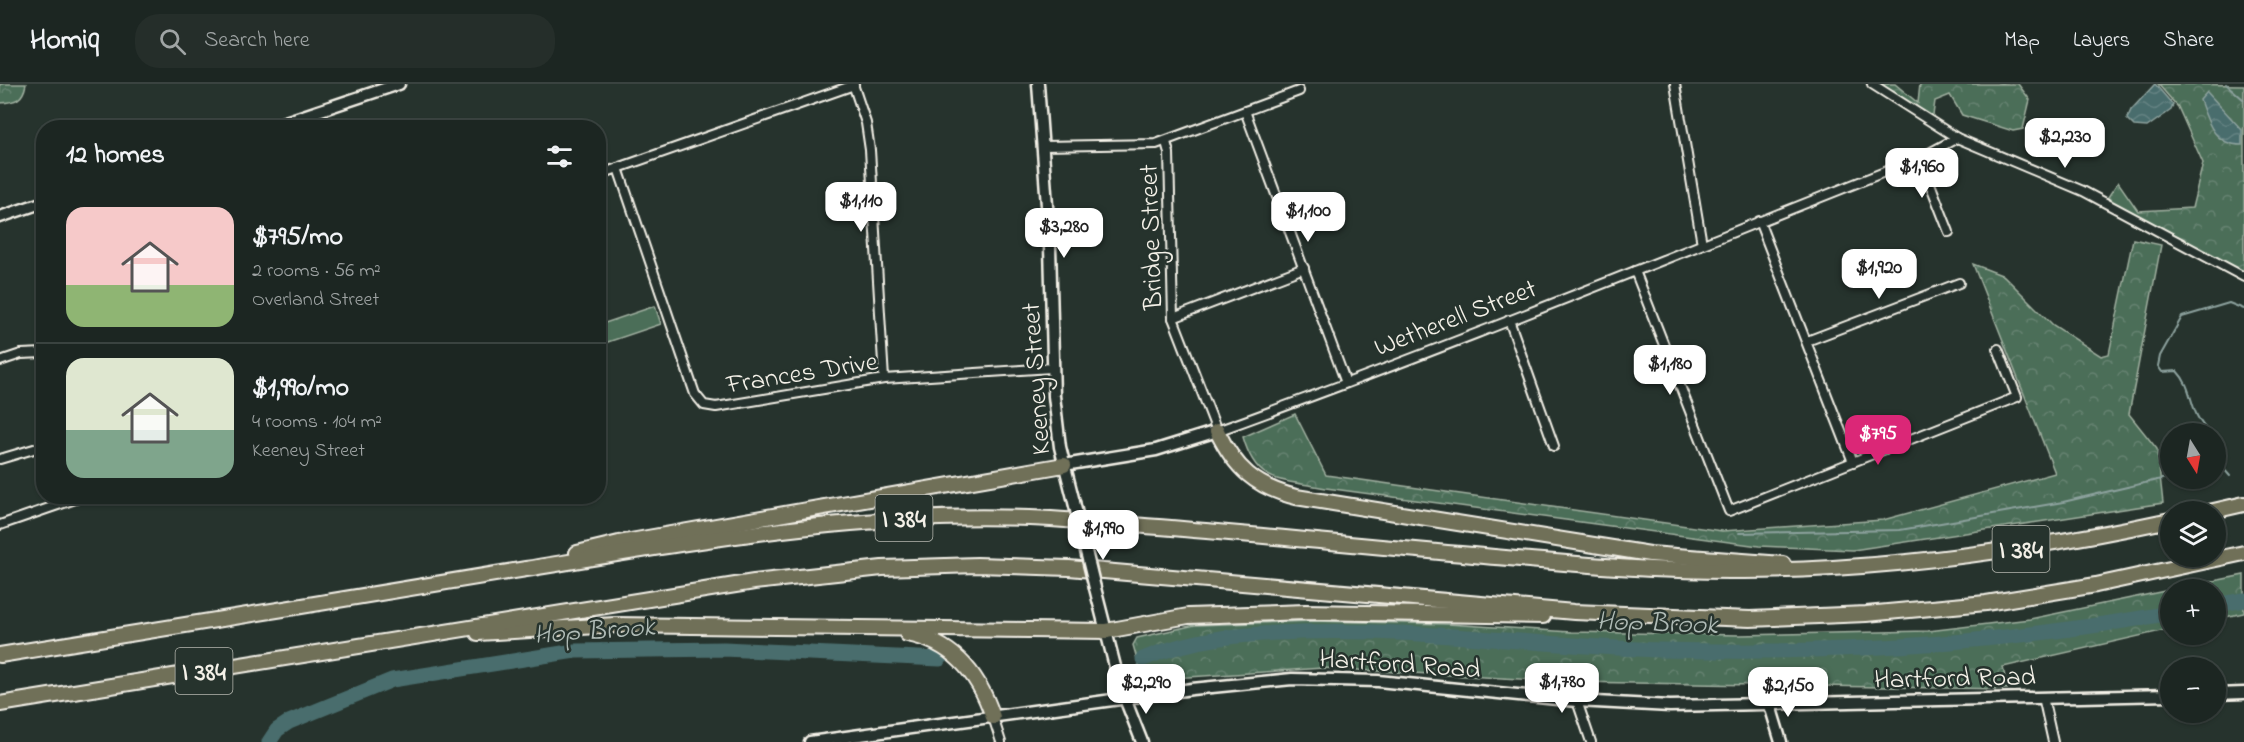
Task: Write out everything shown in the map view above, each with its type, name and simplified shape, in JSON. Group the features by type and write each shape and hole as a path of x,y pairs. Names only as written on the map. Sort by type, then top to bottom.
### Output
{"highway":[{"path":"1216,431 1229,455 1248,477 1270,489 1296,497 1641,553 1758,561 1817,569"},
{"path":"534,568 619,543 1064,465"},
{"path":"2226,508 2244,504"},
{"name":"I 384","path":"0,656 534,568 812,525 900,518 987,516 1075,520 1625,568 1708,571 1817,569 1898,564 1998,553 2160,522"},
{"name":"I 384","path":"0,704 783,577 871,568 944,565 1069,568 1574,612 1750,619 1918,610 2061,591 2244,553"},
{"path":"452,630 498,633 615,625 1106,631 1178,618 1220,614 1368,611 1520,618 1574,612"},
{"path":"851,627 919,636 943,647 972,671 993,717"}],"main road":[{"path":"291,120 399,84"},
{"name":"Keeney Street","path":"1038,84 1050,255 1052,368 1056,422 1064,465 1124,699 1142,742"},
{"path":"0,217 36,205"},
{"name":"Wetherell Street","path":"1064,465 1156,450 1216,431"},
{"name":"Hartford Road","path":"810,742 847,739 1247,682 1335,678 1577,701 1670,706 1769,702 2160,695"},
{"path":"2226,694 2244,693"},
{"path":"1769,702 1781,742"}],"street":[{"path":"1675,84 1702,244"},
{"path":"1872,84 1957,138 2082,192 2244,277"},
{"path":"606,172 853,85 866,123 870,150 884,379"},
{"path":"1043,146 1166,142 1299,91"},
{"path":"1245,111 1346,383"},
{"name":"Wetherell Street","path":"1216,431 1635,271 1920,158 1957,138"},
{"name":"Bridge Street","path":"1166,142 1169,153 1173,318 1216,431"},
{"path":"1920,158 1949,232"},
{"name":"Frances Drive","path":"618,168 695,394 704,405 716,407 884,379 1052,368"},
{"path":"1759,221 1853,462"},
{"path":"1173,318 1304,268"},
{"path":"1635,271 1729,511 2017,397 1998,349"},
{"path":"1807,341 1959,283"},
{"path":"1509,320 1554,447"},
{"path":"0,361 21,354 36,353"},
{"path":"0,459 36,448"},
{"path":"0,525 61,504"},
{"path":"2043,698 2053,742"},
{"path":"1577,701 1591,742"},
{"path":"993,717 1001,742"}],"green space":[{"path":"0,84 26,84 21,97 0,103"},
{"path":"1867,84 1895,84 1918,103 1920,84 2018,84 2030,100 2023,129 2013,131 1962,115 1950,95 1935,101 1932,122"},
{"path":"2158,84 2244,85 2244,278 2104,203 2118,182 2138,211 2192,208 2203,163 2178,107"},
{"path":"2133,239 2161,245 2129,414 2157,449 2163,501 2160,501 2160,503 1853,550 1759,546 1284,481 1273,478 1256,464 1243,437 1295,414 1326,475 1722,531 1883,520 2055,473 1973,264 2004,276 2053,325 2101,356 2109,354"},
{"path":"655,306 661,324 606,343 606,323"},
{"path":"2244,575 2244,613 2226,617 2226,579 2224,579"},
{"path":"2160,592 2160,631 2003,667 2007,689 1572,682 1323,668 1143,680 1133,645 1137,638 1195,625 1313,621 1448,624 1571,632 1740,635 1928,631 2030,619"}],"water":[{"path":"2155,84 2173,105 2171,110 2147,127 2134,126 2127,119 2131,110"},
{"path":"2207,92 2242,130 2242,145 2225,141 2209,124 2200,100"}],"waterway":[{"path":"2226,84 2244,100"},
{"path":"2201,423 2183,379 2177,371 2162,372 2158,366 2160,356 2182,317 2229,303 2244,309"},
{"path":"2226,471 2230,476"},
{"path":"1739,533 1900,530 2063,502 2160,479"},
{"name":"Hop Brook","path":"2226,603 2244,600"},
{"name":"Hop Brook","path":"1143,659 1181,646 1220,638 1346,631 1659,650 1852,649 2043,633 2160,615"},
{"name":"Hop Brook","path":"269,742 277,730 289,722 392,680 575,651 724,649 940,659"}]}
